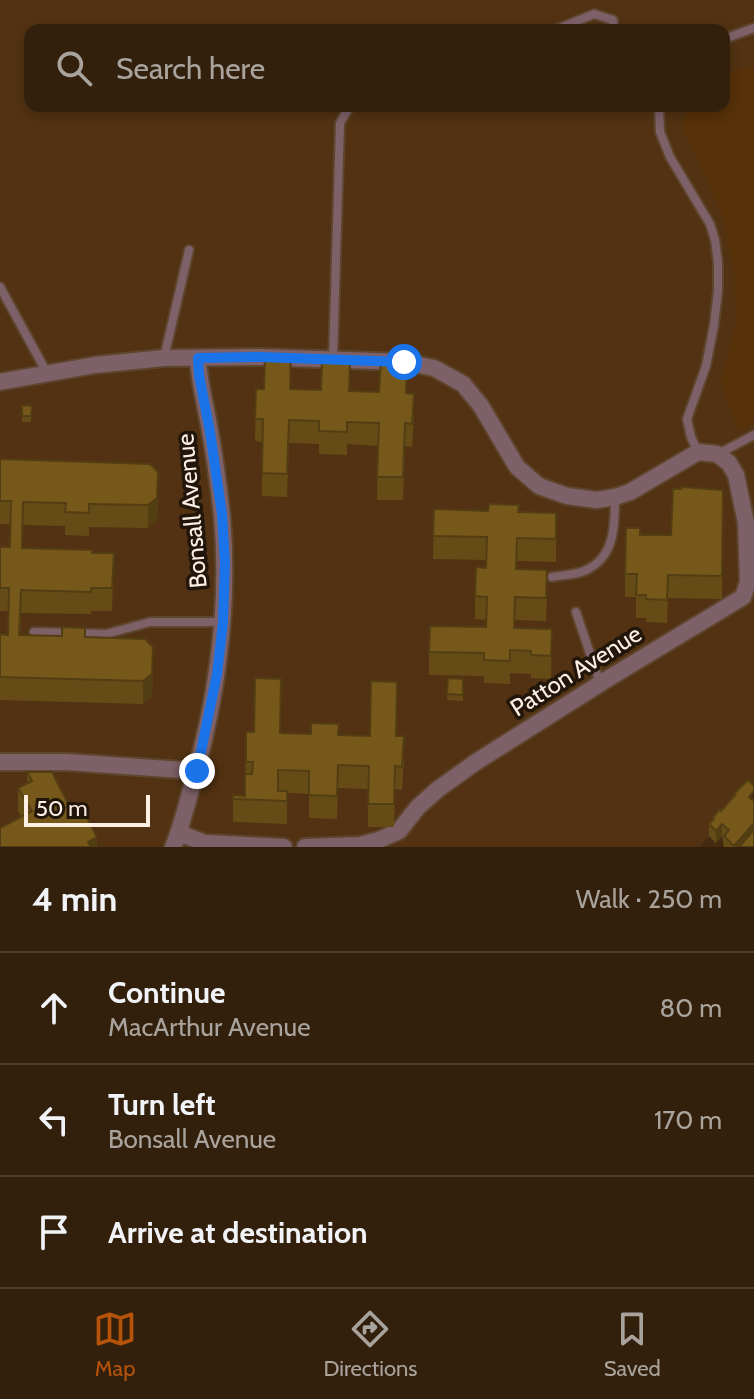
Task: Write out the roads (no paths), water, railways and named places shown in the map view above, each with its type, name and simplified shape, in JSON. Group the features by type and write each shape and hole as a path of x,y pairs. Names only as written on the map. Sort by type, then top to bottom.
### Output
{"street":[{"path":"0,382 95,365 164,358 260,357 404,362 434,368 463,384 481,406 517,467 539,486 567,496 597,500 615,497 630,492 698,452 717,454"},
{"name":"Bonsall Avenue","path":"176,840 197,771 217,674 223,622 225,563 222,514 198,358"},
{"name":"Patton Avenue","path":"305,847 360,845 399,831 418,807 476,762 743,597 748,582 746,523 736,475 729,463 717,454"},
{"path":"0,762 67,762 197,771"},
{"path":"176,840 284,847"}],"lane":[{"path":"570,24 594,14 613,20 613,24"},
{"path":"730,37 754,28"},
{"path":"333,361 340,123 346,112"},
{"path":"659,112 660,132 670,157 710,224 718,263 714,325 706,366 687,419 698,452"},
{"path":"164,358 189,250"},
{"path":"0,287 47,373"},
{"path":"717,454 754,435"},
{"path":"552,577 582,572 599,563 608,550 614,532 615,497"},
{"path":"576,612 600,684"},
{"path":"34,632 106,634 150,622 223,622"}]}
